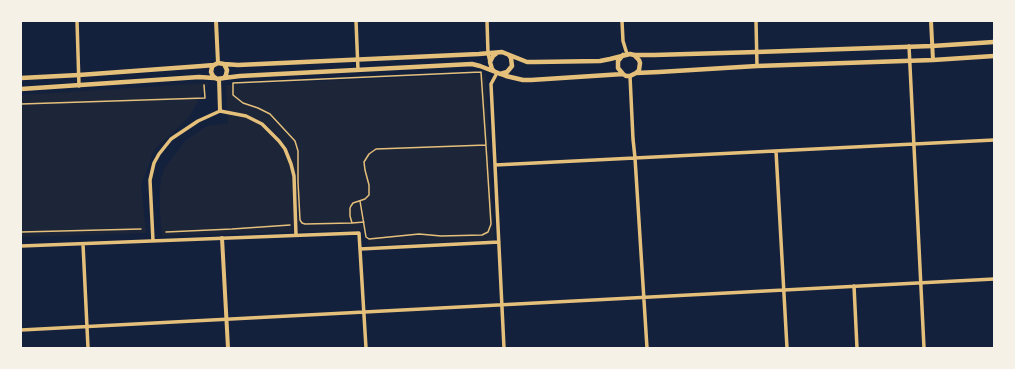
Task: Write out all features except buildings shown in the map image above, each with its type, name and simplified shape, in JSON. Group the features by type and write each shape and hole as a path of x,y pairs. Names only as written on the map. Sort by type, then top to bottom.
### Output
{"main road":[{"path":"21,78 216,64 246,64 498,52 506,53 527,62 600,61 625,55 932,46 994,42"},
{"path":"498,52 493,56 490,62 492,69 497,73 508,72 512,66 509,55"},
{"path":"623,74 620,72 618,65 620,58 625,55"},
{"path":"634,55 640,63 640,67 636,73"},
{"path":"21,89 472,64 512,78 531,80 623,74 630,76 636,73 757,66 910,61 994,56"},
{"path":"216,64 212,67 211,72 213,76 219,78"},
{"path":"219,78 227,73 224,64"}],"street":[{"path":"77,21 80,86"},
{"path":"216,21 216,64"},
{"path":"356,21 358,70"},
{"path":"486,21 490,62"},
{"path":"622,21 622,41 625,55"},
{"path":"756,21 757,66"},
{"path":"931,21 933,60"},
{"path":"909,46 924,348"},
{"path":"497,73 491,84 504,348"},
{"path":"630,76 647,348"},
{"path":"219,78 220,111"},
{"path":"153,241 150,180 154,163 171,139 198,121 220,111 246,116 262,124 279,141 284,149 291,164 294,176 296,235"},
{"path":"495,165 994,140"},
{"path":"776,151 787,348"},
{"path":"21,246 359,233 366,348"},
{"path":"222,238 228,348"},
{"path":"360,249 499,242"},
{"path":"83,244 88,348"},
{"path":"21,330 994,279"},
{"path":"854,286 857,348"}],"path":[{"path":"360,201 364,222 366,237 369,239 419,234 441,236 482,235 488,232 491,224 481,72 233,83 233,95 243,103 270,114 295,141 298,152 300,220 305,224 364,222"},
{"path":"21,104 205,98 204,85"},
{"path":"352,223 350,216 351,206 353,203 365,199 369,195 369,184 364,162 369,154 376,149 486,146 485,144"},
{"path":"166,232 288,225"},
{"path":"21,232 141,229"}],"shaded area":[{"path":"486,74 494,240 368,245 367,230 162,236 160,190 164,169 185,141 207,126 228,123 226,85"},
{"path":"208,83 189,117 154,150 141,186 146,233 21,237 21,95"}]}
